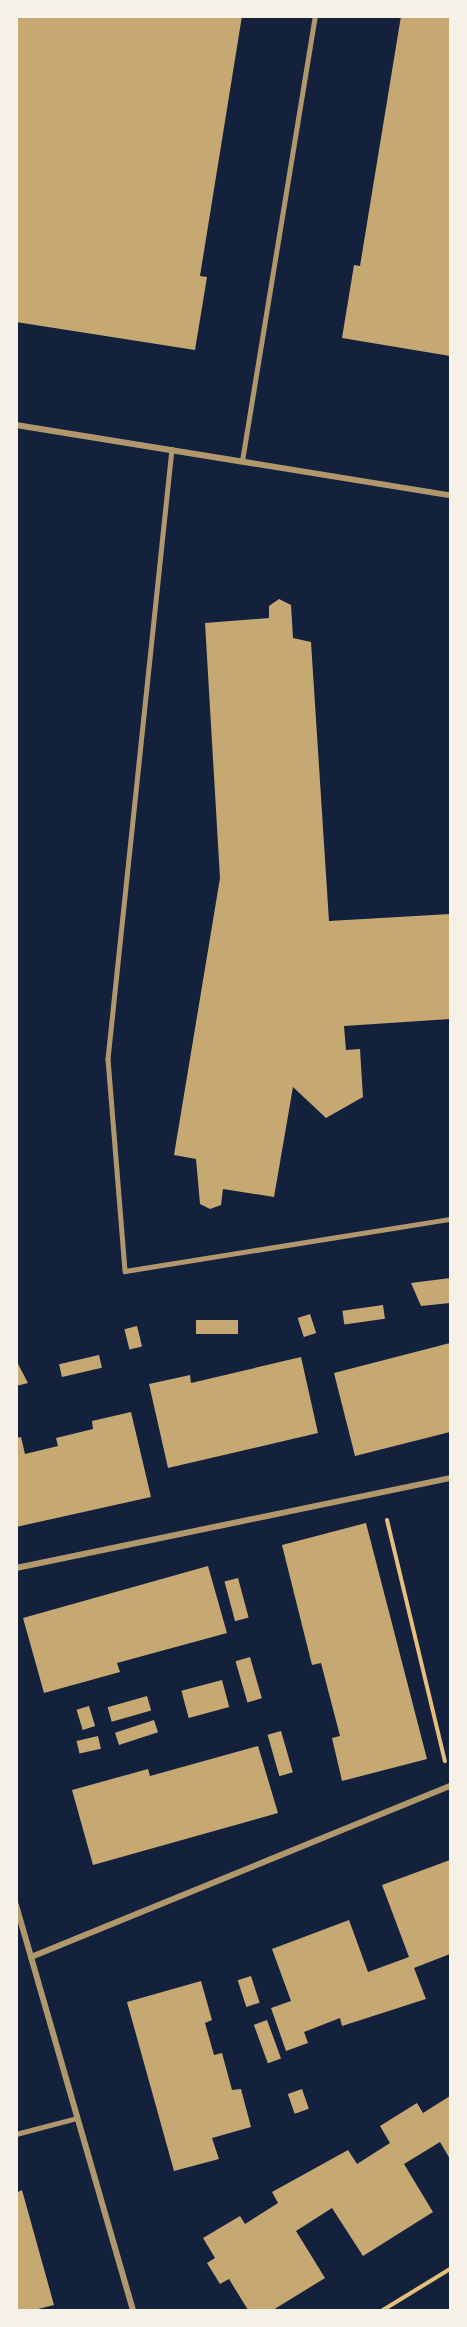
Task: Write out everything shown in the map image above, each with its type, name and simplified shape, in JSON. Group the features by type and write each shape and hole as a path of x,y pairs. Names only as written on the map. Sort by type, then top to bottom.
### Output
{"street":[{"path":"16,425 450,495"},
{"path":"16,1568 450,1478"},
{"path":"31,1957 450,1786"},
{"path":"16,1905 133,2310"}],"lane":[{"path":"242,461 315,16"},
{"path":"172,449 108,1059 125,1270 450,1219"},
{"path":"16,2134 77,2118"}],"path":[{"path":"380,1492 448,1770"},
{"path":"383,2310 450,2269"}],"building":[{"path":"16,16 242,16 200,276 207,277 195,350 16,322"},
{"path":"401,16 450,16 450,356 342,338 354,265 360,266"},
{"path":"279,599 291,605 293,638 311,642 329,921 450,914 450,1019 344,1026 346,1050 360,1049 363,1097 326,1118 293,1087 274,1197 223,1189 221,1205 210,1209 200,1204 196,1159 174,1155 220,878 205,623 269,618 269,606"},
{"path":"450,1278 450,1303 421,1306 411,1283"},
{"path":"383,1305 385,1319 344,1325 342,1311"},
{"path":"310,1314 316,1333 304,1337 298,1318"},
{"path":"196,1320 238,1320 238,1334 196,1334"},
{"path":"137,1326 142,1346 129,1350 124,1329"},
{"path":"450,1343 450,1432 355,1456 334,1373"},
{"path":"99,1355 102,1368 62,1377 59,1364"},
{"path":"301,1357 318,1433 168,1468 149,1384 190,1375 191,1383"},
{"path":"16,1360 28,1383 16,1386"},
{"path":"131,1412 151,1497 16,1527 16,1438 21,1437 25,1454 58,1446 56,1438 93,1429 92,1421"},
{"path":"366,1523 427,1759 342,1781 332,1738 340,1736 321,1663 312,1665 282,1545"},
{"path":"208,1566 227,1633 117,1663 120,1672 44,1693 23,1618"},
{"path":"238,1578 249,1618 235,1621 224,1582"},
{"path":"250,1657 262,1698 247,1702 236,1661"},
{"path":"222,1680 229,1707 189,1718 181,1691"},
{"path":"147,1696 151,1710 112,1722 108,1707"},
{"path":"89,1706 95,1726 83,1730 77,1710"},
{"path":"154,1720 158,1732 119,1745 115,1733"},
{"path":"281,1731 293,1772 279,1776 268,1735"},
{"path":"98,1736 101,1749 79,1754 77,1741"},
{"path":"258,1746 278,1813 93,1865 72,1790 148,1769 150,1776"},
{"path":"450,1860 450,1954 414,1968 426,1999 342,2026 340,2018 304,2032 308,2043 286,2051 271,2008 291,2001 272,1949 349,1920 368,1972 409,1957 382,1885"},
{"path":"251,1976 260,2003 246,2007 238,1980"},
{"path":"201,1981 212,2020 205,2023 214,2055 222,2053 232,2090 241,2089 251,2127 212,2138 219,2159 174,2171 127,2002"},
{"path":"267,2020 281,2059 268,2063 254,2025"},
{"path":"302,2089 309,2109 295,2114 288,2094"},
{"path":"450,2096 450,2159 440,2142 404,2164 433,2212 363,2256 332,2208 296,2231 325,2278 273,2310 248,2310 229,2279 220,2284 207,2263 215,2258 203,2238 240,2216 245,2224 278,2203 272,2192 348,2150 357,2164 390,2143 380,2126 417,2103 423,2113"},
{"path":"22,2190 54,2305 34,2310 16,2310 16,2193"}]}
